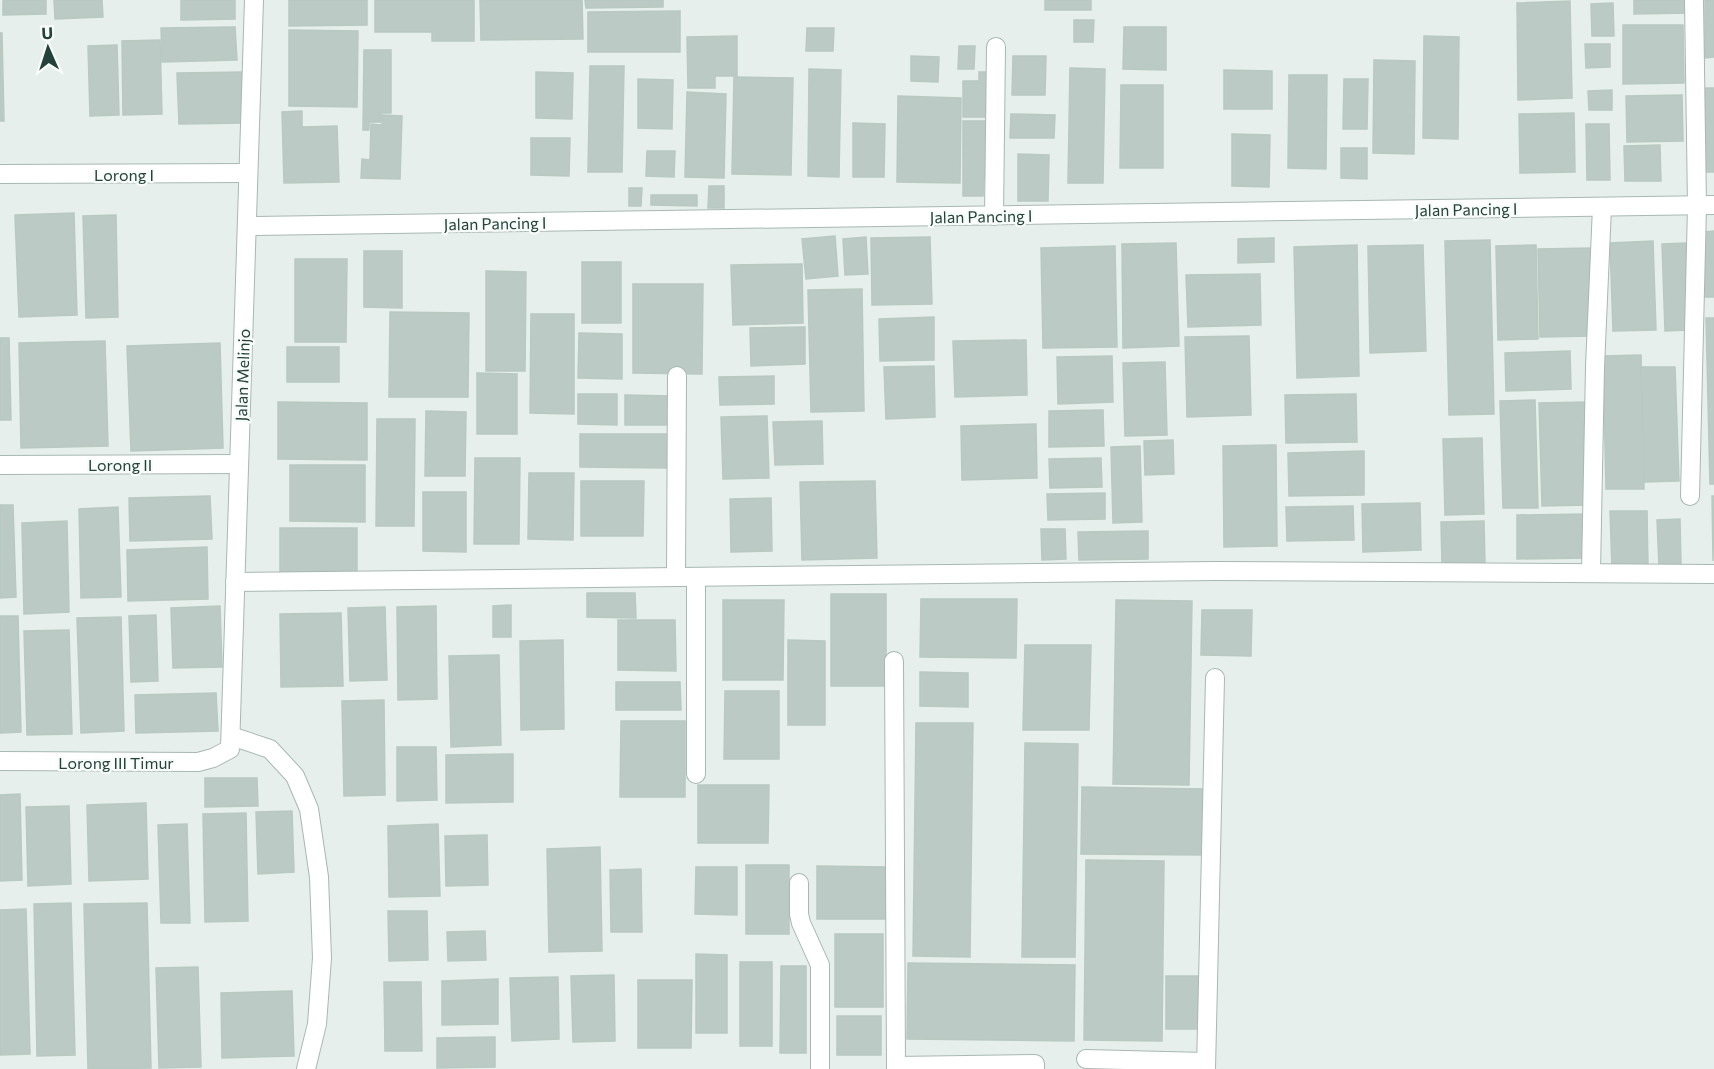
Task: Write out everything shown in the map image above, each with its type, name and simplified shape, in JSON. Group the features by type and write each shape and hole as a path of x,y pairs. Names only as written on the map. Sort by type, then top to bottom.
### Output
{"street":[{"name":"Jalan Melinjo","path":"230,742 254,0"},
{"path":"1690,496 1706,205 1694,0"},
{"path":"994,216 996,47"},
{"name":"Lorong I","path":"0,174 248,173"},
{"name":"Jalan Pancing I","path":"247,226 1706,205"},
{"path":"1591,572 1594,367 1602,207"},
{"path":"676,577 677,376"},
{"name":"Lorong II","path":"0,465 239,464"},
{"path":"235,582 1215,571 1714,574"},
{"path":"696,577 696,774"},
{"path":"894,661 896,1067 1035,1064 1035,1069"},
{"path":"1086,1059 1206,1066 1215,678"},
{"path":"230,742 270,749 294,776 309,809 319,877 322,958 317,1024 306,1069"},
{"name":"Lorong III Timur","path":"0,761 198,762 213,758 230,742"},
{"path":"799,884 801,923 820,965 820,1069"}],"building":[{"path":"3,0 46,0 46,14 3,15"},
{"path":"54,0 102,0 103,17 55,19"},
{"path":"181,0 235,0 235,19 181,20"},
{"path":"289,0 367,0 367,25 289,26"},
{"path":"375,0 474,0 474,41 432,41 432,32 375,32"},
{"path":"480,0 582,0 583,39 481,40"},
{"path":"585,0 663,0 663,7 586,8"},
{"path":"1045,0 1091,0 1091,10 1045,10"},
{"path":"1634,0 1689,0 1690,13 1634,14"},
{"path":"1705,0 1714,0 1714,57 1705,58"},
{"path":"1570,1 1572,98 1518,100 1517,3"},
{"path":"1613,3 1614,36 1592,36 1591,4"},
{"path":"680,11 680,52 588,52 588,12"},
{"path":"1074,20 1094,20 1093,42 1074,42"},
{"path":"1623,25 1683,25 1684,83 1623,84"},
{"path":"235,27 237,60 162,62 161,28"},
{"path":"1124,27 1166,27 1166,70 1123,69"},
{"path":"807,28 834,28 833,51 806,51"},
{"path":"289,30 358,31 357,107 289,106"},
{"path":"0,33 2,33 4,121 0,121"},
{"path":"737,36 737,76 715,76 715,88 688,88 687,37"},
{"path":"1424,36 1459,37 1458,139 1423,138"},
{"path":"160,40 162,114 123,115 122,41"},
{"path":"1585,44 1610,44 1610,67 1586,68"},
{"path":"117,45 119,115 90,116 88,46"},
{"path":"959,46 975,46 974,69 958,69"},
{"path":"364,50 391,50 391,113 381,113 381,122 369,122 369,130 363,130"},
{"path":"911,56 939,57 938,82 911,81"},
{"path":"1013,56 1046,56 1045,95 1012,95"},
{"path":"1374,60 1415,61 1414,154 1373,153"},
{"path":"590,66 624,66 622,172 588,172"},
{"path":"1070,68 1105,69 1103,183 1068,183"},
{"path":"809,69 841,70 839,177 808,176"},
{"path":"1224,70 1272,71 1272,109 1224,109"},
{"path":"244,72 245,123 179,124 177,73"},
{"path":"536,72 573,73 572,119 536,118"},
{"path":"979,72 994,72 994,117 963,117 963,81 979,81"},
{"path":"1289,75 1327,75 1326,169 1288,168"},
{"path":"734,77 793,78 791,175 732,174"},
{"path":"638,79 673,80 672,129 638,128"},
{"path":"1344,79 1368,79 1367,129 1343,129"},
{"path":"1121,85 1163,85 1163,168 1120,168"},
{"path":"1702,88 1714,88 1714,172 1703,172"},
{"path":"1612,90 1612,110 1589,110 1588,91"},
{"path":"687,92 726,94 724,178 685,177"},
{"path":"1682,95 1683,141 1627,142 1626,96"},
{"path":"898,96 961,98 960,183 897,182"},
{"path":"302,111 302,127 337,126 339,182 284,183 282,112"},
{"path":"1574,113 1575,172 1520,173 1519,114"},
{"path":"1011,114 1055,115 1054,138 1010,138"},
{"path":"382,115 402,116 400,179 361,178 362,159 370,160 371,124 382,125"},
{"path":"963,121 994,121 993,178 984,178 983,196 963,196"},
{"path":"853,123 885,124 884,177 853,177"},
{"path":"1586,124 1609,124 1610,180 1587,180"},
{"path":"1232,134 1270,135 1269,187 1232,186"},
{"path":"531,138 570,138 569,176 531,175"},
{"path":"1660,145 1661,181 1625,181 1624,146"},
{"path":"1341,148 1367,148 1367,179 1341,178"},
{"path":"647,151 675,151 674,177 646,176"},
{"path":"1018,154 1049,155 1048,201 1018,201"},
{"path":"709,186 724,186 724,208 708,208"},
{"path":"629,188 642,188 641,206 629,206"},
{"path":"651,195 697,195 697,206 651,205"},
{"path":"74,213 77,315 19,317 15,215"},
{"path":"116,215 118,317 86,318 83,216"},
{"path":"1714,231 1714,297 1705,297 1704,232"},
{"path":"835,236 838,276 806,279 802,239"},
{"path":"866,237 868,274 845,275 843,239"},
{"path":"930,237 932,304 872,305 871,238"},
{"path":"1274,238 1274,262 1238,263 1238,239"},
{"path":"1490,240 1494,414 1449,415 1445,241"},
{"path":"1653,241 1656,330 1613,331 1610,243"},
{"path":"1176,243 1179,346 1123,348 1122,244"},
{"path":"1686,243 1688,330 1665,331 1662,244"},
{"path":"1357,245 1359,376 1297,378 1294,247"},
{"path":"1423,245 1426,351 1370,353 1368,246"},
{"path":"1536,245 1538,339 1498,340 1496,246"},
{"path":"1115,246 1117,347 1043,348 1041,248"},
{"path":"1591,248 1593,336 1540,337 1538,249"},
{"path":"364,251 402,251 402,308 364,307"},
{"path":"295,259 347,259 346,342 295,342"},
{"path":"582,262 621,262 621,323 582,323"},
{"path":"802,264 803,323 733,325 731,265"},
{"path":"486,271 526,272 525,371 486,371"},
{"path":"1260,274 1261,325 1188,327 1186,275"},
{"path":"633,284 703,284 702,374 633,373"},
{"path":"862,289 864,411 811,412 808,290"},
{"path":"390,312 469,313 468,397 389,397"},
{"path":"531,314 574,314 574,414 530,413"},
{"path":"934,317 934,360 880,361 879,319"},
{"path":"1706,318 1714,318 1714,484 1710,484"},
{"path":"805,327 805,364 751,366 750,328"},
{"path":"579,333 622,334 622,379 578,378"},
{"path":"1249,336 1251,415 1187,417 1185,337"},
{"path":"0,338 9,338 11,420 0,420"},
{"path":"1026,340 1027,395 955,397 953,341"},
{"path":"105,341 108,446 21,448 19,343"},
{"path":"220,343 223,448 131,451 127,346"},
{"path":"287,347 339,347 339,382 287,382"},
{"path":"1570,351 1571,389 1506,391 1505,353"},
{"path":"1641,355 1644,489 1606,489 1603,356"},
{"path":"1112,356 1113,402 1058,404 1057,357"},
{"path":"1165,362 1167,435 1125,436 1123,363"},
{"path":"934,366 935,417 886,419 884,367"},
{"path":"1641,367 1675,367 1679,481 1644,482"},
{"path":"477,373 517,374 517,434 477,434"},
{"path":"774,376 774,404 720,405 719,377"},
{"path":"578,394 617,394 617,425 578,424"},
{"path":"1356,394 1357,442 1286,443 1285,395"},
{"path":"625,395 673,396 673,425 625,425"},
{"path":"1535,400 1538,508 1503,508 1500,401"},
{"path":"278,402 367,403 367,460 278,459"},
{"path":"1587,402 1589,505 1542,506 1539,403"},
{"path":"1103,410 1104,446 1049,447 1049,411"},
{"path":"426,411 466,412 465,476 425,476"},
{"path":"767,416 769,478 723,479 721,417"},
{"path":"377,419 415,419 414,526 376,526"},
{"path":"822,421 823,464 775,465 773,422"},
{"path":"1036,424 1037,478 962,480 961,426"},
{"path":"580,434 668,434 668,468 580,467"},
{"path":"1482,438 1484,514 1445,515 1443,439"},
{"path":"1173,440 1174,474 1145,475 1144,441"},
{"path":"1276,445 1277,546 1224,547 1223,446"},
{"path":"1140,446 1142,522 1113,523 1111,447"},
{"path":"1364,451 1364,495 1289,496 1288,453"},
{"path":"475,458 520,458 519,544 474,544"},
{"path":"1101,458 1102,487 1050,488 1049,459"},
{"path":"290,465 365,465 365,522 290,521"},
{"path":"529,473 574,473 573,540 528,539"},
{"path":"581,481 644,481 643,536 581,536"},
{"path":"875,481 877,558 802,560 800,482"},
{"path":"423,492 466,492 466,552 423,551"},
{"path":"1105,493 1105,519 1048,520 1047,494"},
{"path":"210,496 212,539 130,541 129,498"},
{"path":"1712,496 1714,496 1713,561"},
{"path":"771,498 772,551 731,552 730,499"},
{"path":"1420,503 1421,550 1363,552 1362,504"},
{"path":"0,505 13,505 16,597 0,598"},
{"path":"1353,506 1354,540 1287,541 1286,507"},
{"path":"118,507 121,597 81,598 79,509"},
{"path":"1610,511 1647,511 1648,567 1612,569"},
{"path":"1586,514 1587,558 1517,559 1517,515"},
{"path":"1680,519 1681,565 1659,566 1657,520"},
{"path":"67,521 69,612 24,614 22,523"},
{"path":"1484,521 1485,564 1442,565 1441,522"},
{"path":"280,528 357,528 357,573 280,573"},
{"path":"1041,529 1065,529 1066,559 1042,560"},
{"path":"1148,531 1148,559 1079,560 1078,532"},
{"path":"207,547 208,599 128,601 127,550"},
{"path":"587,593 635,593 636,618 587,617"},
{"path":"831,594 886,594 886,686 831,686"},
{"path":"921,599 1017,599 1016,658 920,657"},
{"path":"723,600 784,600 783,680 723,680"},
{"path":"1116,600 1192,601 1189,785 1113,784"},
{"path":"511,605 511,637 493,637 493,606"},
{"path":"220,606 222,667 173,668 171,608"},
{"path":"436,606 437,699 398,700 397,607"},
{"path":"385,607 387,680 350,681 348,608"},
{"path":"1202,610 1252,610 1251,656 1201,655"},
{"path":"341,613 343,686 281,687 280,614"},
{"path":"156,615 158,681 131,682 129,616"},
{"path":"0,616 18,616 21,732 0,733"},
{"path":"121,617 124,731 81,733 77,618"},
{"path":"618,620 675,620 676,671 618,670"},
{"path":"69,630 72,734 27,735 24,631"},
{"path":"563,640 564,729 521,730 520,641"},
{"path":"788,640 825,641 825,725 788,725"},
{"path":"1025,645 1091,645 1089,730 1023,730"},
{"path":"499,655 501,745 451,747 449,656"},
{"path":"920,672 968,673 968,707 920,706"},
{"path":"616,682 680,682 681,710 616,710"},
{"path":"725,691 779,691 779,759 724,759"},
{"path":"216,693 218,731 136,733 135,695"},
{"path":"384,700 385,795 344,796 342,701"},
{"path":"621,721 685,721 685,797 620,797"},
{"path":"916,723 973,723 970,957 913,956"},
{"path":"1025,743 1078,744 1075,957 1022,957"},
{"path":"397,747 436,747 437,800 397,801"},
{"path":"513,754 513,802 446,803 446,755"},
{"path":"205,778 257,778 258,806 205,807"},
{"path":"698,785 769,785 768,843 698,843"},
{"path":"1082,787 1204,789 1203,855 1081,854"},
{"path":"20,794 22,880 0,881 0,795"},
{"path":"146,803 148,879 89,881 87,805"},
{"path":"69,806 71,884 28,886 26,807"},
{"path":"292,811 294,872 258,874 256,812"},
{"path":"246,813 248,921 205,922 203,814"},
{"path":"187,824 190,923 161,923 158,825"},
{"path":"438,824 440,896 389,897 388,826"},
{"path":"487,835 488,885 446,886 445,836"},
{"path":"600,847 602,951 549,952 547,849"},
{"path":"1086,860 1164,861 1162,1041 1084,1040"},
{"path":"746,865 789,865 789,934 746,934"},
{"path":"817,866 888,867 888,919 817,919"},
{"path":"696,867 737,867 737,915 695,914"},
{"path":"641,869 642,932 611,932 610,870"},
{"path":"71,903 75,1055 37,1056 34,904"},
{"path":"147,903 151,1068 88,1069 84,904"},
{"path":"26,909 30,1054 0,1055 0,910"},
{"path":"388,911 427,911 428,960 389,961"},
{"path":"485,931 486,960 448,961 447,932"},
{"path":"835,934 883,934 883,1007 835,1007"},
{"path":"696,954 727,955 727,1033 696,1033"},
{"path":"740,962 772,962 772,1046 740,1046"},
{"path":"908,963 1075,965 1074,1041 907,1039"},
{"path":"781,966 806,966 806,1053 780,1053"},
{"path":"198,967 201,1067 159,1068 156,968"},
{"path":"614,975 615,1041 573,1042 571,976"},
{"path":"1166,976 1200,976 1199,1029 1166,1029"},
{"path":"558,977 559,1039 512,1041 510,978"},
{"path":"498,979 498,1024 442,1025 442,981"},
{"path":"638,980 692,980 691,1048 638,1048"},
{"path":"384,982 421,982 422,1051 385,1051"},
{"path":"292,991 294,1056 222,1058 221,993"},
{"path":"837,1016 881,1016 881,1055 837,1055"},
{"path":"495,1037 495,1067 437,1068 437,1038"}]}
